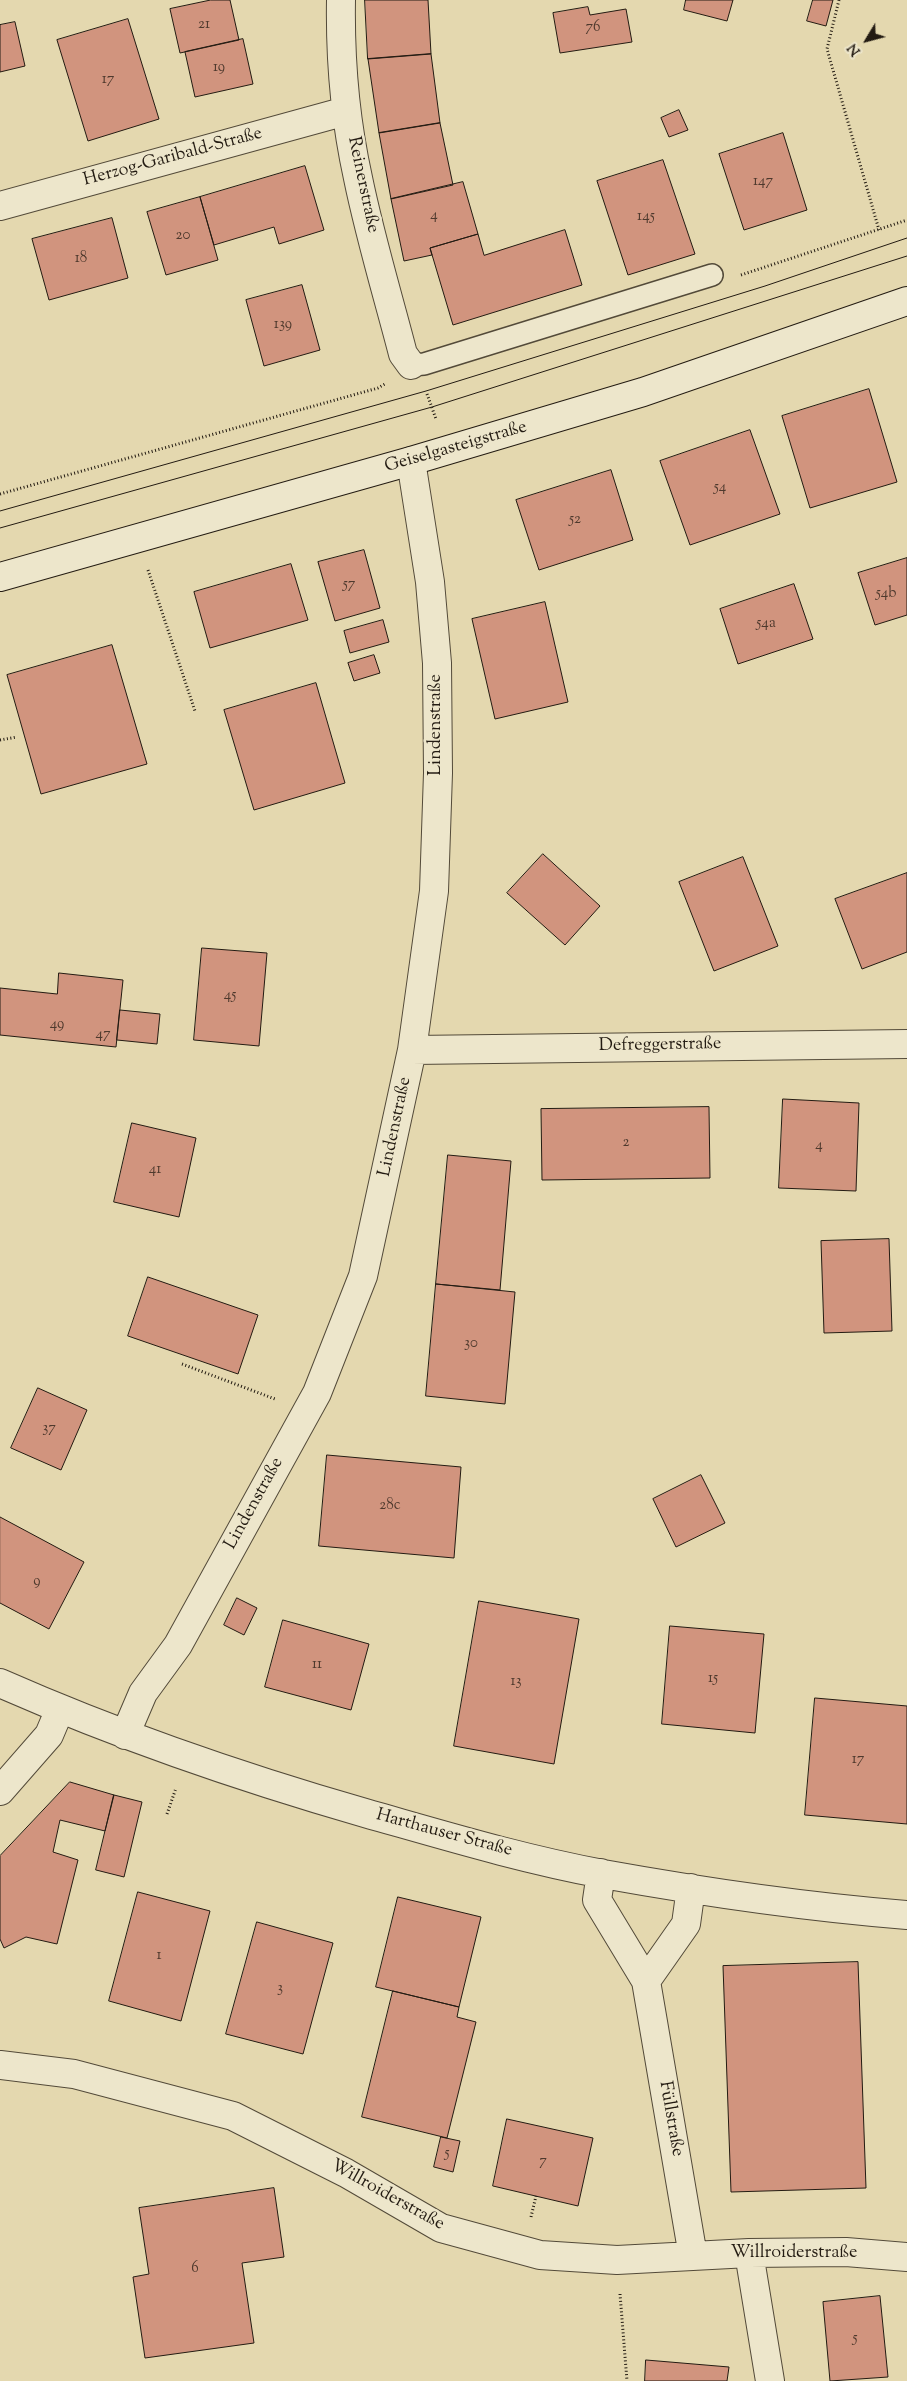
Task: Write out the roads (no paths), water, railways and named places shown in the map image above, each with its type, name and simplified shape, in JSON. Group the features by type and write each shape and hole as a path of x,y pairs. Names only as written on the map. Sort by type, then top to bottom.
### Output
{"street":[{"name":"Reinerstraße","path":"340,0 340,52 346,111 360,187 403,354 411,365"},
{"name":"Herzog-Garibald-Straße","path":"0,206 346,111"},
{"name":"Geiselgasteigstraße","path":"0,577 411,461 642,392 907,301"},
{"name":"Lindenstraße","path":"125,1735 144,1693 178,1645 317,1393 363,1276 412,1050 434,891 438,773 437,663 419,507 411,461"},
{"name":"Defreggerstraße","path":"412,1050 907,1044"},
{"name":"Harthauser Straße","path":"0,1683 125,1735 310,1797 454,1839 601,1873 792,1902 907,1915"},
{"path":"0,1791 49,1735 60,1709"},
{"name":"Füllstraße","path":"601,1873 597,1900 646,1981 693,2256"},
{"path":"646,1981 686,1924 692,1888"},
{"name":"Willroiderstraße","path":"0,2065 74,2074 233,2116 346,2173 441,2228 540,2256 617,2260 749,2253 846,2252 907,2257"},
{"path":"749,2253 770,2381"}],"lane":[{"path":"411,365 433,361 712,275"}],"tram line":[{"path":"0,511 426,391 765,286 907,238"},
{"path":"0,528 432,407 907,256"}]}
